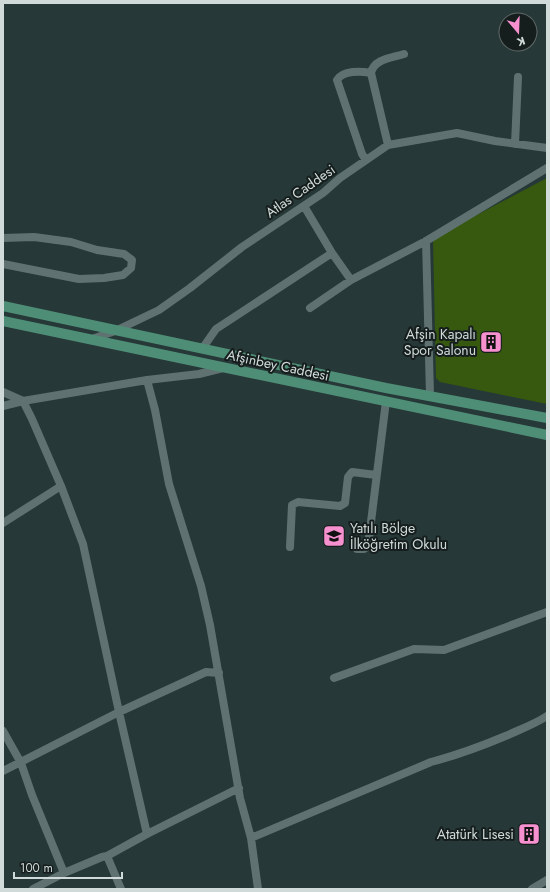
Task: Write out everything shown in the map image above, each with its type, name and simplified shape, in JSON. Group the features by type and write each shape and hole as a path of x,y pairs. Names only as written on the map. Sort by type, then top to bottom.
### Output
{"main road":[{"name":"Afşinbey Caddesi","path":"3,306 386,388 547,418"},
{"name":"Afşinbey Caddesi","path":"3,321 386,401 546,437"}],"street":[{"path":"388,145 371,73 377,62 404,54"},
{"path":"366,160 362,154 337,80 339,77 351,72 371,73"},
{"path":"515,144 518,77"},
{"name":"Atlas Caddesi","path":"91,340 115,331 159,310 190,288 242,247 304,206 388,145 457,133 515,144 547,148"},
{"path":"310,308 351,280 426,241 547,168"},
{"path":"304,206 332,253 351,280"},
{"path":"3,238 34,237 71,242 97,250 124,254 132,260 131,268 123,275 104,278 79,279 3,264"},
{"path":"426,241 430,395"},
{"path":"202,349 216,329 332,253"},
{"path":"3,406 23,401 147,380 199,374 223,368"},
{"path":"147,380 155,410 170,484 201,586 210,625 240,798 251,838 258,889"},
{"path":"3,392 23,401 61,486 83,544 147,834"},
{"path":"357,549 364,549 368,546 386,401"},
{"path":"290,546 292,505 298,502 340,506 345,503 348,477 352,472 376,475"},
{"path":"3,524 61,486"},
{"path":"334,678 414,649 444,650 547,612"},
{"path":"3,771 119,712 206,672 219,673"},
{"path":"251,838 431,762 462,754 487,744 537,722 547,716"},
{"path":"4,734 21,763 32,795 64,874"},
{"path":"33,889 107,856 147,834 239,788"},
{"path":"107,856 122,889"},
{"path":"532,889 547,880"}],"green space":[{"path":"547,178 547,404 440,382 436,378 433,238"}],"place":[{"name":"Afşin Kapalı Spor Salonu","path":"491,342"},
{"name":"Yatılı Bölge İlköğretim Okulu","path":"334,536"},
{"name":"Atatürk Lisesi","path":"529,834"}]}
